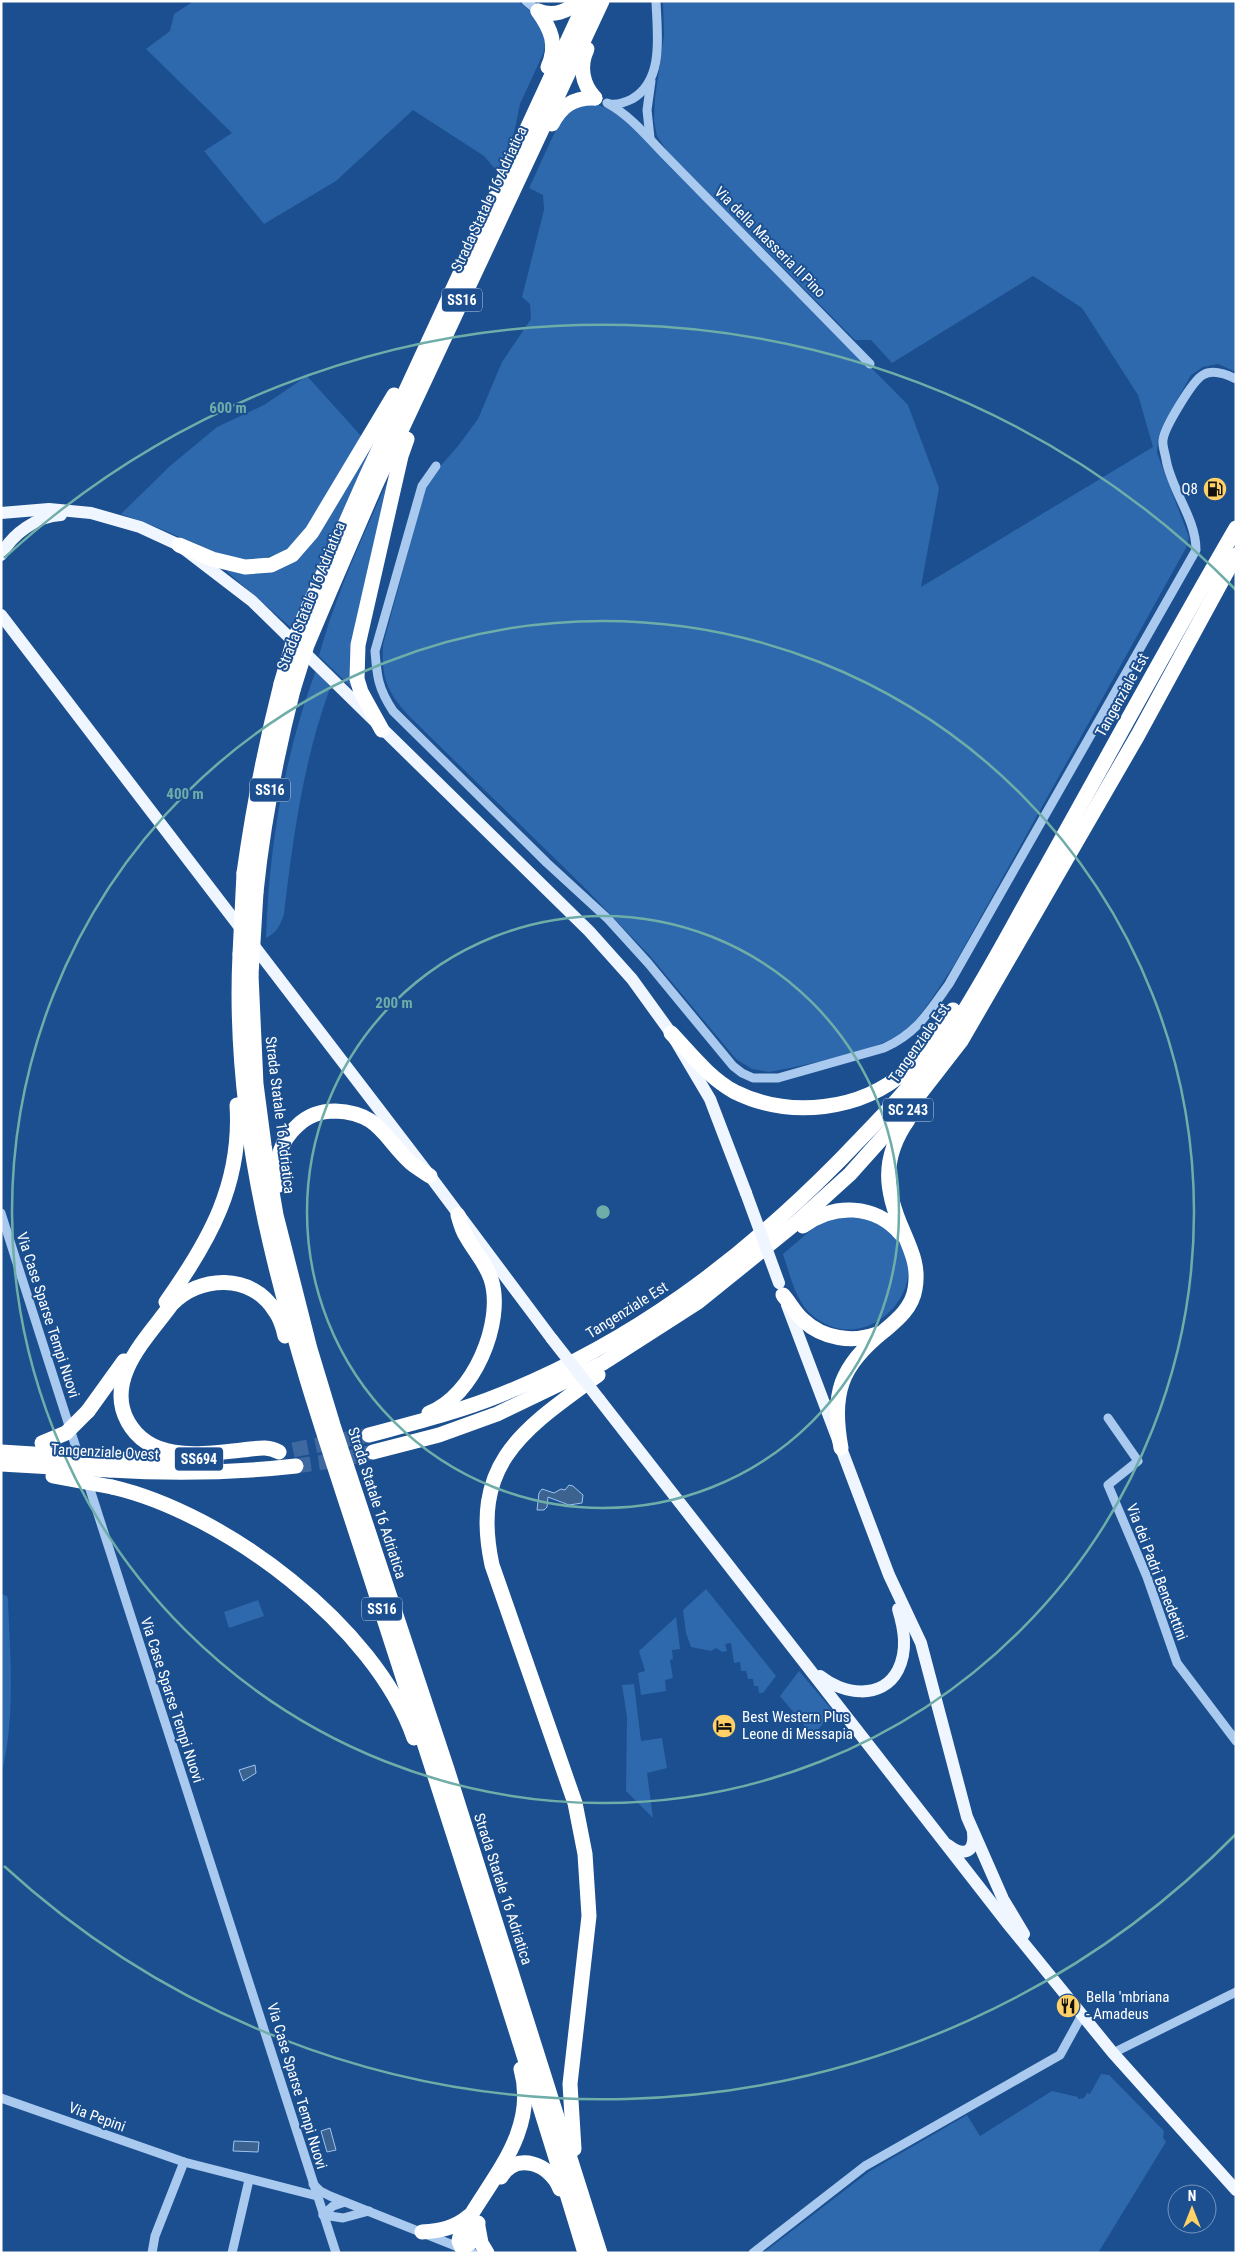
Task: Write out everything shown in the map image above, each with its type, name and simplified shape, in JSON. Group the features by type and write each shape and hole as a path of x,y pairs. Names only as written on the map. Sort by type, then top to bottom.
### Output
{"highway":[{"path":"532,6 546,14 561,12 578,1"},
{"name":"Strada Statale 16 Adriatica","path":"584,2253 524,2051 367,1565 335,1473 291,1324 264,1216 244,1096 245,976 262,836 294,640 319,599 425,364 527,125 586,1"},
{"path":"601,100 586,85 582,64 604,9 604,1"},
{"name":"Strada Statale 16 Adriatica","path":"425,364 512,191 604,1"},
{"path":"527,125 528,111 552,59 554,50 550,29 532,6"},
{"path":"512,191 525,177 559,112 572,102 601,100"},
{"path":"179,545 212,560 245,567 271,565 292,555 312,532 410,369 425,364 430,378 400,456 358,644 357,679 361,692 382,730"},
{"name":"Tangenziale Est","path":"458,1215 465,1235 491,1279 494,1293 494,1312 487,1346 468,1379 447,1402 432,1412 374,1428 369,1435 489,1400 554,1372 658,1314 723,1266 792,1209 900,1099 949,1035 1236,528"},
{"name":"Tangenziale Est","path":"373,1452 439,1435 497,1414 603,1363 658,1329 722,1282 797,1222 850,1174 909,1108 960,1041 1138,735 1236,555"},
{"name":"Strada Statale 16 Adriatica","path":"287,687 263,757 252,812 244,873 240,954 245,976 256,1084 271,1189 293,1286 331,1418 447,1769 600,2253"},
{"path":"671,1033 703,1067 735,1092 769,1104 801,1108 860,1099 885,1087 908,1070 978,975 993,960"},
{"path":"1,1472 49,1460 66,1432 88,1411 191,1266 212,1231 228,1191 237,1146 238,1116 233,1034 233,994 245,976"},
{"path":"841,1448 836,1410 841,1385 854,1360 862,1350 903,1314 914,1293 916,1268 914,1257 894,1212 889,1190 888,1169 893,1147 902,1130 954,1057 960,1041"},
{"path":"331,1418 331,1401 296,1276 286,1224 278,1178 278,1159 281,1145 290,1131 312,1115 327,1111 356,1114 370,1119 381,1128 412,1164 430,1176"},
{"path":"722,1282 737,1277 813,1219 834,1211 853,1209 875,1214 895,1227 907,1241"},
{"name":"Tangenziale Ovest","path":"107,1465 216,1459 286,1451 271,1447 216,1452 170,1453 150,1445 138,1436 122,1412 120,1388 125,1372 171,1305 188,1291 208,1283 233,1283 246,1286 257,1292 275,1310 281,1323 322,1450 335,1473"},
{"path":"781,1289 804,1321 828,1335 856,1339 883,1331"},
{"path":"595,2235 593,2214 575,2156 570,2102 570,2084 589,1916 588,1879 582,1831 567,1780 492,1566 488,1548 487,1515 492,1484 498,1470 523,1433 550,1410 644,1345 658,1329"},
{"path":"1,1445 20,1446 112,1487 157,1502 205,1523 226,1535 292,1582 328,1612 363,1650 401,1710 412,1732 445,1831 464,1868"},
{"name":"Tangenziale Ovest","path":"1,1452 49,1460 203,1474 248,1472 296,1466"},
{"name":"Tangenziale Ovest","path":"1,1464 49,1460"},
{"path":"467,2251 476,2236 476,2217 516,2139 524,2105 522,2075 495,1980 496,1969"},
{"path":"422,2232 436,2231 476,2217 505,2170 517,2163 532,2163 547,2170 558,2184 578,2243 584,2253"},
{"path":"476,2217 480,2243 487,2253"}],"main road":[{"path":"1,513 49,509 91,513 140,527 179,545 252,601 589,931 632,979 671,1033 710,1098 889,1575 921,1643 972,1832 1003,1899 1043,1967"},
{"path":"1,555 9,543 24,529 40,521 53,515 91,513"},
{"path":"1,608 4,618 430,1176 552,1339 798,1656 1113,2054 1236,2190"},
{"path":"798,1656 830,1684 850,1692 875,1689 891,1679 898,1672 902,1660 904,1634 889,1575"},
{"path":"942,1840 959,1852 965,1852 970,1850 973,1843 972,1832"}],"street":[{"path":"650,139 647,110 656,62 656,1"},
{"path":"601,100 614,104 628,101 651,81"},
{"name":"Via della Masseria Il Pino","path":"601,100 631,120 870,364"},
{"path":"436,466 422,486 375,651 377,675 382,693 393,711 608,919 648,963 733,1066 753,1078 778,1078 884,1048 899,1041 925,1018 949,984 1196,550 1194,535 1166,462 1163,439 1168,427 1201,375 1220,373 1236,379"},
{"name":"Via Case Sparse Tempi Nuovi","path":"1,1213 336,2253"},
{"name":"Via dei Padri Benedettini","path":"1108,1418 1138,1461 1108,1485 1147,1578 1177,1663 1236,1741"},
{"path":"1113,2054 1236,1992"},
{"path":"753,2253 865,2166 1060,2056 1082,2015"},
{"name":"Via Pepini","path":"1,2098 184,2162 248,2180 317,2196"},
{"path":"152,2253 155,2236 184,2162"},
{"path":"232,2253 248,2180"},
{"path":"313,2184 320,2191 345,2202 467,2251"},
{"path":"323,2215 333,2206 345,2202"},
{"path":"323,2215 343,2218 369,2211"},
{"path":"331,2238 336,2226 343,2218"}],"shaded area":[{"path":"194,1 518,1 536,16 544,29 546,43 543,54 520,104 514,133 497,171 484,156 413,110 336,181 264,224 204,151 232,133 146,49 170,31 174,14"},
{"path":"663,1 1236,1 1236,372 1218,364 1203,367 1191,375 1162,427 1158,438 1157,453 1189,537 1186,548 954,965 912,1025 893,1038 860,1051 769,1072 752,1069 736,1059 650,956 586,889 412,719 397,702 385,677 383,645 426,485 478,419 502,362 531,319 530,304 522,297 544,210 543,195 529,188 555,132 568,112 580,105 591,104 606,108 628,123 908,405 939,488 921,587 1153,447 1138,395 1082,308 1033,276 892,363 871,340 855,340 667,151 657,136 654,121 655,98 664,35"},
{"path":"307,376 362,437 310,529 284,552 261,559 244,561 226,557 121,514 170,466 217,427 264,405"},
{"path":"371,449 319,567 295,631 226,571 262,571 321,529"},
{"path":"391,473 354,690 319,656 342,586"},
{"path":"316,670 329,686 329,691 312,746 300,801 284,914 278,928 266,938 271,870 280,802 295,736"},
{"path":"861,1215 891,1231 906,1254 908,1274 903,1294 890,1311 874,1323 854,1329 833,1327 812,1315 801,1302 783,1254 824,1219"},
{"path":"569,1485 573,1486 583,1495 582,1503 569,1505 548,1497 547,1507 544,1510 537,1510 539,1493 542,1489 554,1493 561,1489 565,1490"},
{"path":"706,1589 776,1676 763,1693 759,1693 758,1686 754,1686 753,1679 748,1679 746,1671 741,1671 740,1662 734,1663 731,1643 725,1644 727,1651 722,1652 716,1648 711,1651 691,1647 686,1633 683,1610"},
{"path":"1,1594 7,1596 8,1599 11,1688 9,1732 1,1775"},
{"path":"258,1600 264,1616 229,1628 224,1612"},
{"path":"676,1617 680,1649 672,1650 673,1659 670,1660 673,1678 665,1680 666,1691 641,1695 638,1673 645,1671 639,1651"},
{"path":"799,1671 833,1711 813,1736 780,1696"},
{"path":"634,1684 641,1741 662,1738 667,1768 647,1773 653,1818 626,1791 627,1717 622,1685"},
{"path":"255,1765 256,1773 243,1781 239,1770"},
{"path":"1101,2074 1109,2075 1164,2131 1163,2137 1166,2142 1098,2253 763,2253 870,2171 967,2115 980,2136 1052,2091 1078,2097 1078,2099 1084,2098 1087,2093 1090,2094"},
{"path":"330,2128 336,2150 327,2152 321,2131"},
{"path":"234,2141 259,2142 258,2152 233,2151"}],"tunnel":[{"path":"293,1450 369,1435"},
{"path":"296,1466 339,1460 373,1452"}],"place":[{"name":"Q8","path":"1215,489"},
{"name":"Best Western Plus Leone di Messapia","path":"724,1726"},
{"name":"Bella 'mbriana - Amadeus","path":"1068,2006"}]}
